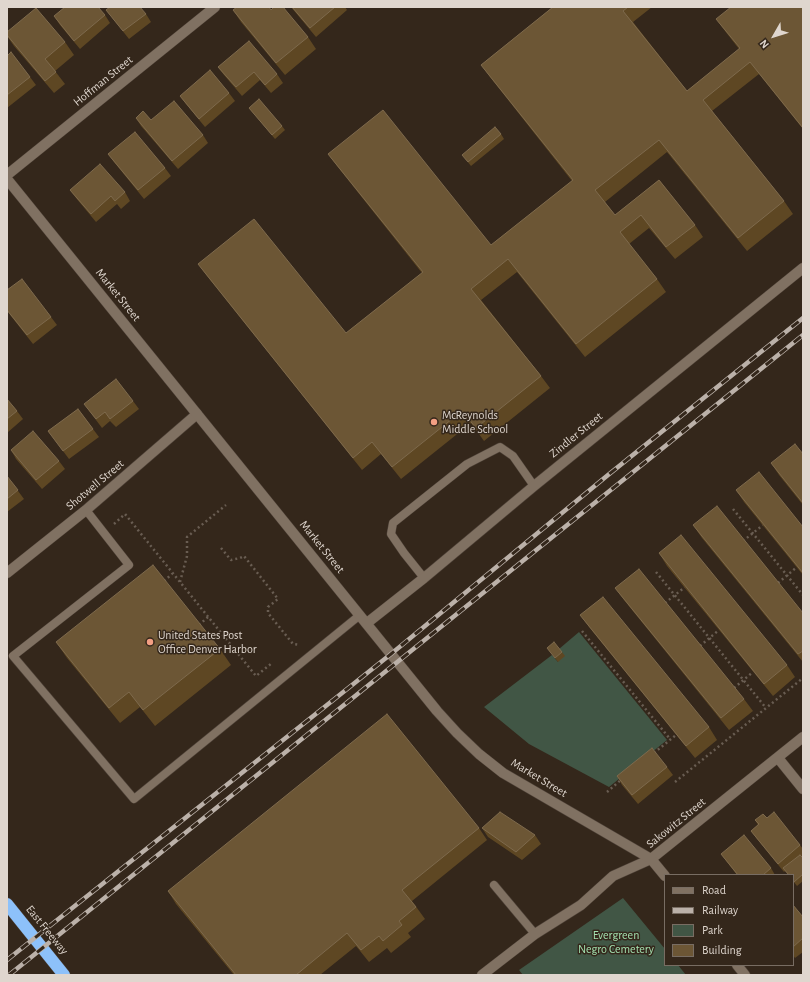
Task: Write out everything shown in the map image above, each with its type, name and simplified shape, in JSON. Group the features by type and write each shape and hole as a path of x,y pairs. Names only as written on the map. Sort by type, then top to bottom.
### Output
{"highway":[{"name":"East Freeway","path":"7,904 64,975"},
{"path":"32,934 74,975"}],"street":[{"name":"Hoffman Street","path":"7,175 216,7"},
{"name":"Market Street","path":"7,179 457,733 479,754 503,773 651,859 664,875"},
{"name":"Zindler Street","path":"363,619 424,578 534,486 803,268"},
{"name":"Shotwell Street","path":"7,573 86,510 197,414"},
{"name":"Sakowitz Street","path":"482,975 535,934 580,905 613,876 651,859 803,738"},
{"path":"778,758 803,789"},
{"path":"738,966 745,975"}],"lane":[{"path":"424,578 391,534 393,523 467,464 500,447 513,456 534,486"},
{"path":"86,510 129,565 13,656 134,799 363,619"},
{"path":"494,885 535,934"}],"path":[{"path":"180,583 187,556 187,537 226,505"},
{"path":"733,509 803,595"},
{"path":"114,524 125,514 256,676 272,663"},
{"path":"743,541 763,525"},
{"path":"221,548 231,560 244,556 278,599 268,607 268,613 293,644 298,646 303,644"},
{"path":"778,583 797,568"},
{"path":"656,572 766,708"},
{"path":"164,581 172,574"},
{"path":"665,603 685,587"},
{"path":"199,625 208,618"},
{"path":"700,646 719,630"},
{"path":"582,631 670,739"},
{"path":"602,655 607,650"},
{"path":"734,688 753,672"},
{"path":"675,782 803,678"},
{"path":"636,698 642,693"},
{"path":"649,757 676,735"},
{"path":"607,792 623,778"}],"green space":[{"path":"579,632 667,740 609,787 529,744 484,707 552,655 558,662 559,649"},
{"name":"Evergreen Negro Cemetery","path":"623,898 664,948 664,966 679,966 686,975 523,975 519,970"}],"building":[{"path":"65,7 98,7 105,15 74,41 54,16"},
{"path":"110,7 140,7 146,14 123,31 106,10"},
{"path":"237,7 269,7 271,10 274,7 283,7 308,37 276,63 233,10"},
{"path":"292,7 335,7 310,28"},
{"path":"553,7 628,7 623,11 687,91 740,48 716,19 731,7 803,7 803,128 750,62 703,100 784,201 738,238 659,140 595,190 615,215 659,180 695,225 666,247 641,215 620,232 657,279 576,344 508,259 471,289 541,376 476,428 462,411 392,467 372,442 353,458 198,264 254,219 346,333 423,272 328,154 383,110 491,245 573,180 481,65"},
{"path":"36,8 65,42 45,59 56,72 45,81 7,35 7,32"},
{"path":"249,41 277,74 265,85 254,72 236,87 218,67"},
{"path":"11,52 30,77 7,95 7,56"},
{"path":"210,70 229,93 199,119 180,96"},
{"path":"259,99 282,126 272,135 249,108"},
{"path":"174,101 203,135 172,161 136,118 143,111 151,120"},
{"path":"495,127 501,134 468,162 462,155"},
{"path":"135,132 165,168 138,190 108,154"},
{"path":"100,164 125,192 115,201 111,196 91,214 70,190"},
{"path":"22,279 51,317 27,335 7,310 7,290"},
{"path":"116,379 133,401 110,419 105,412 96,419 84,404"},
{"path":"7,399 17,411 7,419"},
{"path":"78,409 93,429 63,451 48,431"},
{"path":"33,431 59,461 36,480 11,450"},
{"path":"795,444 803,454 803,503 771,463"},
{"path":"759,472 803,527 803,573 736,490"},
{"path":"7,476 18,490 7,499"},
{"path":"717,506 803,613 803,651 798,654 693,525"},
{"path":"681,535 787,665 764,684 659,553"},
{"name":"United States Post Office Denver Harbor","path":"153,565 220,649 143,710 129,692 109,708 56,642"},
{"path":"639,569 744,699 721,718 615,588"},
{"path":"603,597 709,727 686,746 580,615"},
{"path":"554,642 562,652 555,658 547,648"},
{"path":"387,714 479,828 402,890 416,907 399,921 402,925 383,941 379,936 361,950 347,933 296,975 236,975 168,891"},
{"path":"652,748 667,767 632,795 617,776"},
{"path":"500,812 535,835 516,852 482,828"},
{"path":"774,812 800,845 778,864 751,831 759,824 755,820 763,814 767,818"},
{"path":"744,835 771,868 764,874 737,874 721,854"},
{"path":"800,855 803,858 803,874 794,882 794,874 788,874 783,868"},
{"path":"794,906 803,917 803,938 794,946"}],"railway":[{"path":"7,960 391,654 608,475 803,318"},
{"path":"9,975 803,335"}],"place":[{"name":"McReynolds Middle School","path":"434,422"},
{"name":"United States Post Office Denver Harbor","path":"150,642"}]}
